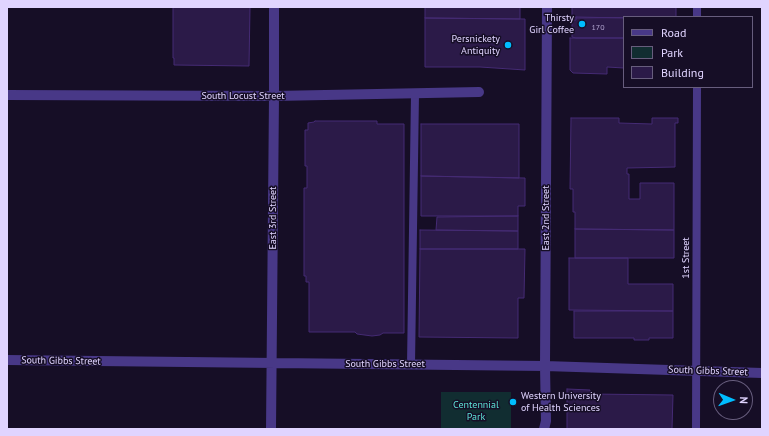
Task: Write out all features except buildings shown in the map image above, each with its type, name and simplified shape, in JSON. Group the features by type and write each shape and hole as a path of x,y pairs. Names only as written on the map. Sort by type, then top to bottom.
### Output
{"street":[{"name":"East 3rd Street","path":"271,429 274,7"},
{"name":"East 2nd Street","path":"544,429 546,421 547,7"},
{"name":"South Locust Street","path":"7,95 274,96 479,92"},
{"name":"South Gibbs Street","path":"7,360 545,366 762,373"}],"lane":[{"name":"1st Street","path":"696,429 697,88"},
{"path":"411,364 415,94"}],"green space":[{"name":"Centennial Park","path":"441,392 511,392 511,429 441,429"}],"place":[{"name":"Thirsty Girl Coffee","path":"582,24"},
{"name":"Persnickety Antiquity","path":"508,45"},
{"name":"Western University of Health Sciences","path":"513,402"}]}
